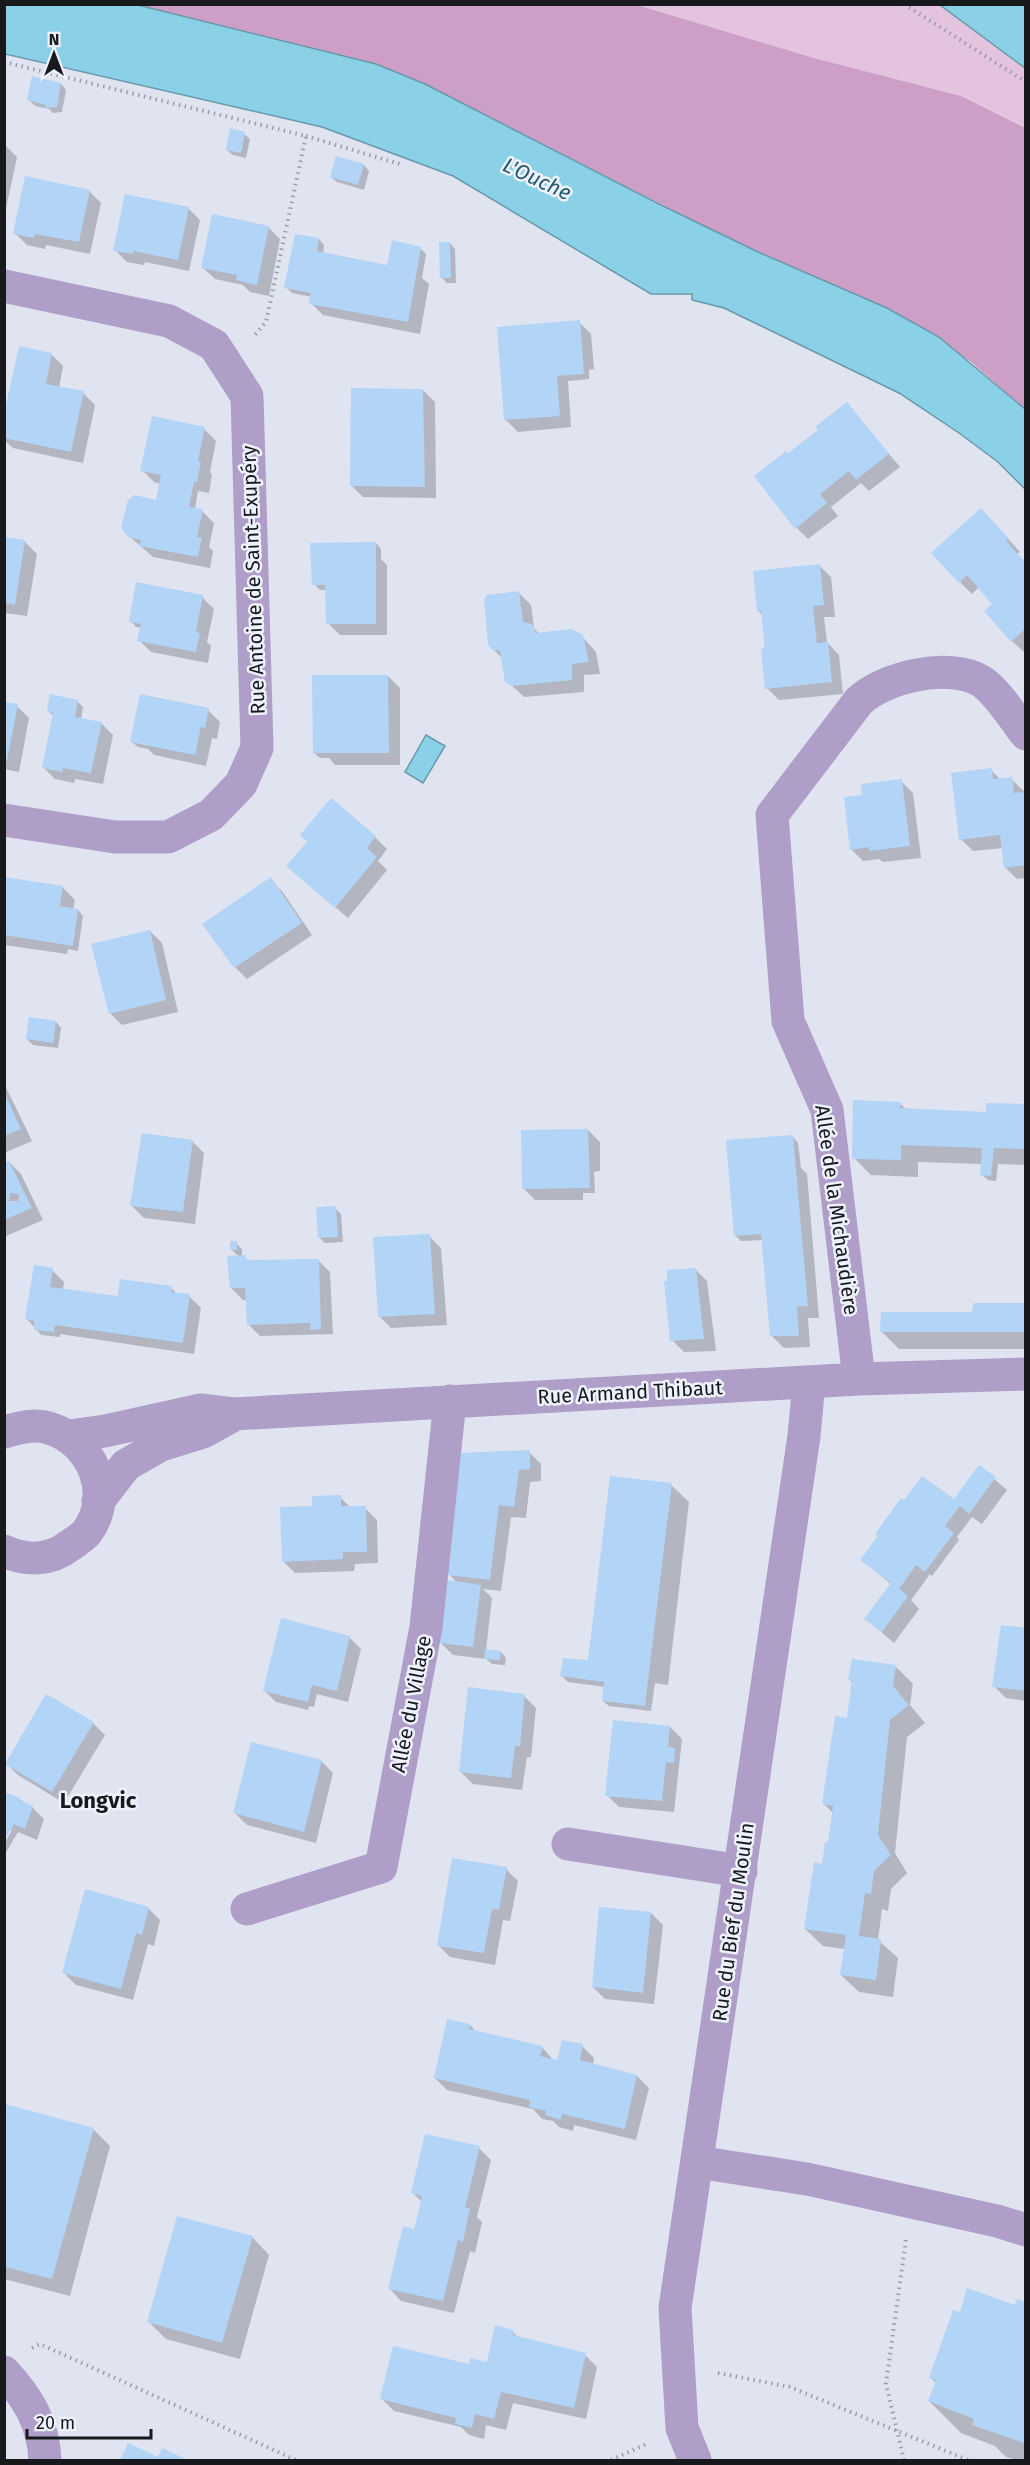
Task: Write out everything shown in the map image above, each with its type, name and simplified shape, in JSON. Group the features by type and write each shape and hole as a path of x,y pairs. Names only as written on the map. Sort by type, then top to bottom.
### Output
{"street":[{"name":"Rue Antoine de Saint-Exupéry","path":"4,286 169,321 214,345 247,396 257,748 241,784 211,815 168,837 115,837 4,820"},
{"name":"Allée de la Michaudière","path":"859,1379 827,1110 788,1021 772,815 859,701 867,693 888,682 921,675 967,675 982,682 1026,734"},
{"name":"Rue Armand Thibaut","path":"69,1436 105,1431 200,1410 234,1414 859,1379 1026,1374"},
{"name":"Rue du Bief du Moulin","path":"695,2460 682,2428 675,2308 803,1448 809,1382"},
{"name":"Allée du Village","path":"247,1909 381,1867 426,1627 450,1401"},
{"name":"Rue Armand Thibaut","path":"98,1500 126,1465 161,1445 203,1432 234,1414"},
{"path":"4,1432 25,1426 48,1427 69,1436 81,1447 94,1466 99,1488 97,1511 87,1532 61,1553 38,1559 15,1556 4,1551"},
{"path":"568,1844 741,1871"},
{"path":"698,2162 807,2179 997,2221 1026,2230"},
{"path":"13,2362 44,2438 45,2460"}],"path":[{"path":"904,4 1026,82"},
{"path":"4,62 306,136 403,165"},
{"path":"228,366 266,322 306,136"},
{"path":"904,2460 886,2384 911,2202"},
{"path":"13,2362 40,2344 296,2460"},
{"path":"679,2366 790,2387 968,2460"}],"shaded area":[{"path":"134,5 637,5 814,58 961,96 1025,128 1025,409 970,361 425,84"},
{"path":"637,5 940,5 1025,68 1025,128 961,96 814,58"}],"water":[{"name":"L'Ouche","path":"5,4 138,5 376,64 425,84 663,206 758,252 887,308 939,337 1025,409 1025,489 998,462 899,393 724,308 692,300 692,294 651,294 453,176 322,127 5,54"},
{"path":"940,5 1025,5 1025,68"},
{"path":"426,735 445,746 423,783 405,772"}],"building":[{"path":"32,76 61,83 57,107 45,108 46,105 27,100"},
{"path":"230,128 245,132 241,153 226,150"},
{"path":"336,156 364,164 358,185 330,177"},
{"path":"25,176 90,190 79,242 35,234 34,238 13,234"},
{"path":"125,194 189,207 178,260 133,251 133,254 113,251"},
{"path":"212,214 269,226 257,285 236,280 237,275 201,268"},
{"path":"295,234 319,238 317,251 387,265 392,240 421,247 408,322 309,304 311,293 284,288"},
{"path":"439,242 450,242 451,278 440,278"},
{"path":"580,320 584,374 557,376 560,416 504,420 497,327"},
{"path":"19,346 52,353 46,384 84,391 71,452 4,438 4,414"},
{"path":"351,388 423,389 425,487 350,486"},
{"path":"847,402 889,454 856,480 849,471 820,494 827,503 795,529 754,476 818,430 815,427"},
{"path":"152,416 205,427 198,461 201,462 197,482 194,482 189,507 203,509 197,537 202,538 198,557 139,546 141,540 128,537 121,527 128,500 135,495 156,500 161,475 140,471"},
{"path":"981,508 1009,539 1006,541 1026,563 1026,628 1011,642 984,611 992,604 967,575 959,583 931,553"},
{"path":"4,537 25,540 15,605 4,603"},
{"path":"376,542 376,624 326,624 325,585 312,585 310,543"},
{"path":"820,564 824,605 813,606 817,643 828,642 832,682 765,689 761,649 765,648 761,611 757,611 753,571"},
{"path":"136,582 203,595 196,632 200,633 196,652 137,641 141,624 129,622"},
{"path":"519,591 523,622 532,624 536,633 571,629 583,635 589,662 572,664 572,680 511,686 505,682 500,651 491,649 488,644 484,600 487,595"},
{"path":"312,675 388,675 389,753 313,753"},
{"path":"50,694 78,700 75,717 102,722 91,773 63,768 62,772 42,768 53,713 47,711"},
{"path":"140,694 209,708 205,728 201,727 195,755 130,742"},
{"path":"4,702 18,704 7,761 4,760"},
{"path":"992,768 993,779 1012,777 1014,793 1026,792 1026,865 1004,868 1000,835 959,840 951,773"},
{"path":"902,779 910,846 869,851 869,847 850,850 844,797 862,795 861,784"},
{"path":"331,798 376,836 367,848 377,857 335,908 286,866 307,842 300,835"},
{"path":"4,877 63,886 60,906 78,909 73,946 4,935"},
{"path":"271,877 302,923 234,968 202,924"},
{"path":"150,930 166,1000 109,1014 91,944"},
{"path":"29,1017 56,1021 53,1043 26,1039"},
{"path":"4,1092 21,1129 4,1136"},
{"path":"853,1100 901,1102 900,1108 986,1112 986,1103 1026,1104 1026,1149 994,1148 991,1176 980,1175 982,1148 901,1145 901,1160 852,1159"},
{"path":"588,1129 590,1188 522,1189 521,1130"},
{"path":"142,1133 193,1140 183,1212 130,1206"},
{"path":"793,1135 808,1306 797,1307 799,1336 770,1336 761,1234 734,1236 726,1140"},
{"path":"9,1161 32,1208 4,1220 4,1163","holes":["10,1193 19,1194 18,1201 9,1201"]},
{"path":"336,1206 338,1237 318,1238 316,1207"},
{"path":"430,1234 435,1314 378,1317 373,1237"},
{"path":"230,1241 237,1241 237,1250 230,1250"},
{"path":"246,1255 246,1260 319,1259 321,1329 310,1330 310,1323 247,1325 245,1288 230,1288 227,1256"},
{"path":"34,1265 53,1268 50,1287 118,1296 120,1279 172,1286 171,1292 190,1294 183,1343 55,1325 54,1332 34,1330 34,1321 25,1319"},
{"path":"696,1268 704,1339 670,1341 664,1281 667,1281 667,1270"},
{"path":"974,1303 1026,1303 1026,1332 880,1332 881,1312 972,1312"},
{"path":"530,1450 530,1469 519,1470 514,1507 499,1505 490,1580 447,1575 461,1453"},
{"path":"979,1465 996,1477 969,1514 960,1506 945,1526 954,1533 925,1572 916,1565 899,1589 908,1596 882,1632 864,1619 891,1583 860,1560 878,1536 875,1534 901,1498 904,1500 922,1476 954,1499"},
{"path":"610,1476 672,1483 645,1706 602,1701 604,1682 560,1676 563,1658 588,1660"},
{"path":"341,1495 341,1506 366,1506 367,1552 343,1552 343,1559 282,1562 280,1507 312,1506 312,1496"},
{"path":"447,1580 481,1585 473,1647 439,1643"},
{"path":"281,1618 350,1636 337,1691 312,1685 308,1702 263,1691"},
{"path":"1001,1625 1026,1628 1026,1691 992,1687"},
{"path":"485,1649 501,1651 500,1660 484,1659"},
{"path":"852,1659 896,1665 893,1686 909,1705 890,1720 878,1835 891,1855 874,1871 871,1894 865,1893 859,1936 881,1939 876,1980 840,1975 846,1935 804,1929 814,1862 822,1864 825,1842 828,1843 833,1806 822,1804 835,1716 847,1718 852,1680 848,1680"},
{"path":"468,1687 525,1694 520,1746 515,1746 511,1778 459,1772"},
{"path":"46,1694 94,1722 52,1792 5,1764"},
{"path":"613,1720 670,1726 668,1747 675,1748 674,1763 666,1762 662,1801 605,1796"},
{"path":"251,1742 322,1760 304,1832 233,1813"},
{"path":"4,1792 33,1806 25,1829 14,1824 4,1841"},
{"path":"452,1858 507,1867 499,1910 492,1909 484,1953 437,1946"},
{"path":"85,1889 149,1907 142,1935 136,1933 121,1989 62,1973"},
{"path":"599,1907 651,1912 643,1993 592,1987"},
{"path":"447,2019 470,2024 469,2029 543,2046 540,2056 557,2060 562,2040 583,2044 580,2060 637,2075 625,2129 562,2114 561,2120 545,2115 546,2111 529,2107 530,2100 434,2078"},
{"path":"5,2104 94,2128 52,2279 5,2267"},
{"path":"425,2134 480,2146 465,2208 470,2208 463,2242 458,2240 443,2301 388,2289 403,2226 414,2229 418,2214 422,2196 411,2193"},
{"path":"177,2216 253,2236 222,2343 147,2322"},
{"path":"967,2288 1015,2305 1017,2299 1026,2302 1024,2443 972,2425 974,2419 928,2401 936,2380 929,2378 953,2310 960,2312"},
{"path":"495,2325 513,2330 513,2335 586,2353 574,2408 501,2392 494,2419 475,2414 472,2428 455,2424 456,2418 380,2399 393,2346 469,2364 470,2358 487,2362"},
{"path":"128,2443 158,2457 162,2448 188,2460 120,2460"}],"district":[{"name":"Longvic","path":"98,1800"}]}
